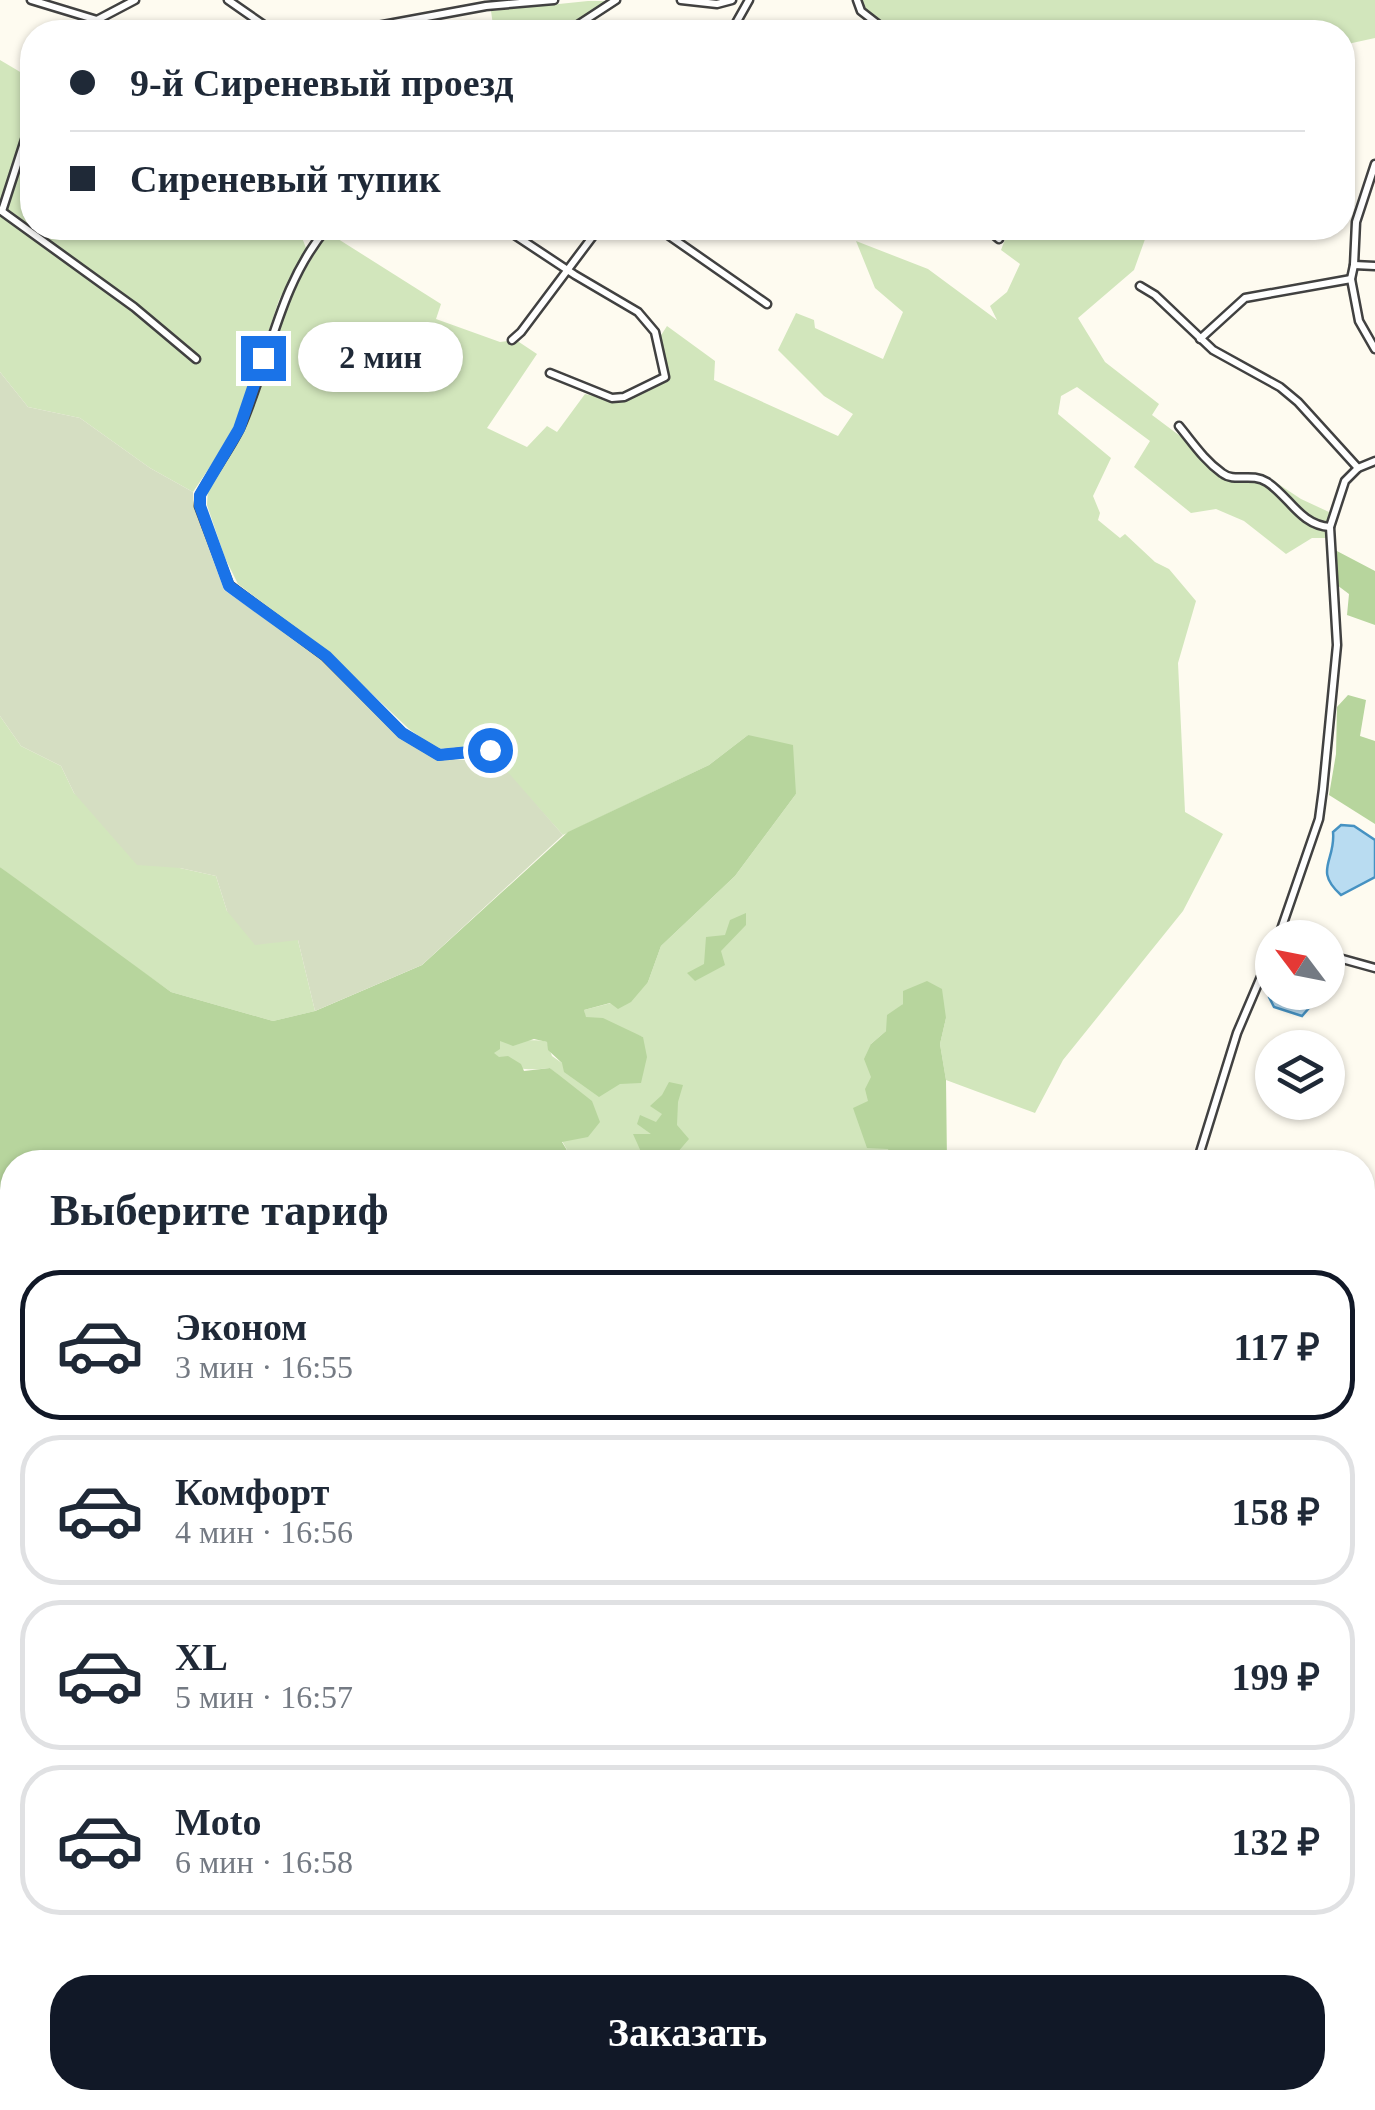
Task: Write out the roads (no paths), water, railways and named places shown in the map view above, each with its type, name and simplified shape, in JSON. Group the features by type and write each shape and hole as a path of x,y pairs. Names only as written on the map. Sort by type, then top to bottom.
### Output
{"street":[{"path":"31,0 97,20 135,0"},
{"path":"228,0 257,20"},
{"path":"411,20 486,6 554,0"},
{"path":"585,20 616,0"},
{"path":"681,0 718,4 732,0"},
{"path":"857,0 862,12 872,20"},
{"path":"1,211 20,154"},
{"path":"1375,164 1356,222 1350,279 1358,322 1375,349"},
{"path":"41,240 134,307 196,359"},
{"path":"316,240 281,304 239,429 206,484 200,506 229,586 326,656 402,733 439,755 490,750"},
{"path":"522,240 638,312 655,332 666,378 624,397 612,398 550,373"},
{"path":"512,340 590,240"},
{"path":"675,240 767,304"},
{"path":"1354,265 1375,266"},
{"path":"1200,339 1245,298 1350,279"},
{"path":"1140,286 1213,350 1280,387 1298,402 1358,468"},
{"path":"1178,426 1206,460 1228,477 1260,478 1301,515 1318,526 1330,527"},
{"path":"1284,920 1319,819 1324,790 1337,644 1330,527 1345,482 1358,468 1375,462"},
{"path":"1345,960 1375,968"},
{"path":"1201,1150 1237,1033 1255,991"}],"water":[{"path":"1341,825 1354,826 1375,840 1375,877 1341,895 1327,872 1333,832"},
{"path":"1283,1010 1307,1010 1302,1016"}]}
